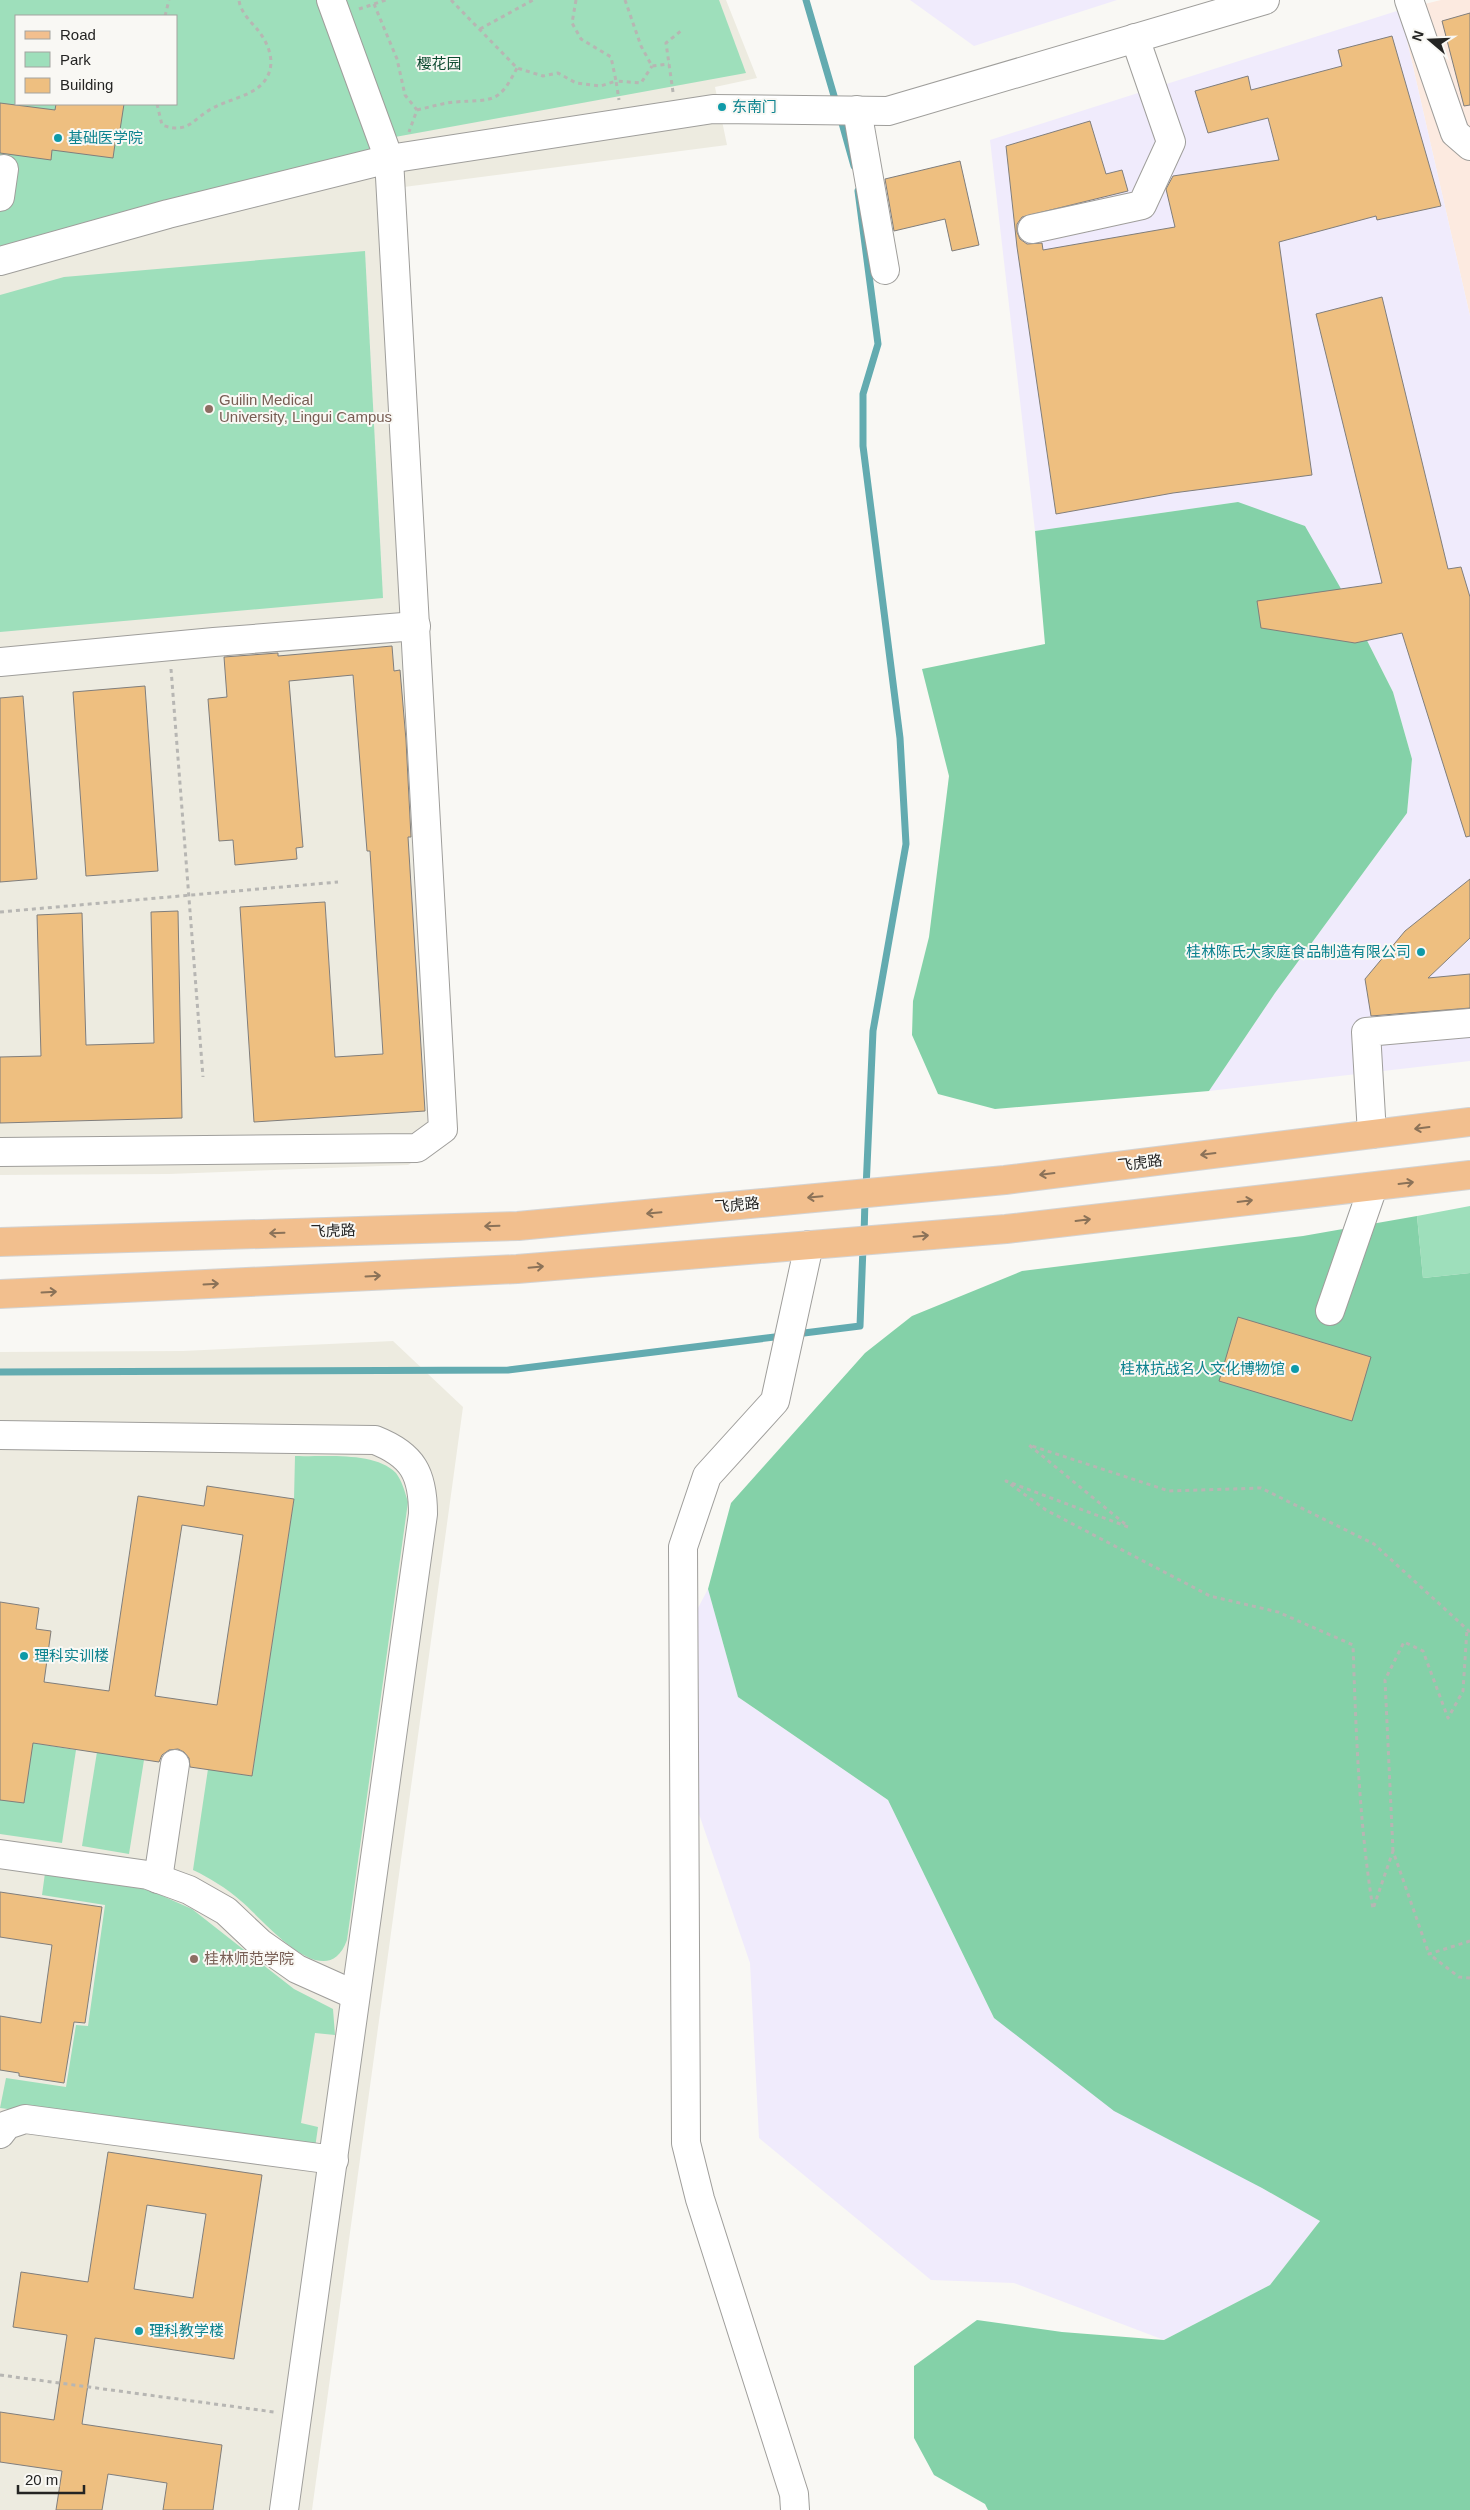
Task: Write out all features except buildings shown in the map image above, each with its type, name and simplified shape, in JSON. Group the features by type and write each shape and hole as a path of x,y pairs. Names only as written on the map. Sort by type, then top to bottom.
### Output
{"main road":[{"name":"飞虎路","path":"0,1242 518,1226 1006,1180 1470,1122"},
{"path":"0,1294 517,1269 1006,1229 1470,1176"}],"street":[{"path":"0,1152 416,1148 443,1129 416,626 402,157 331,0"},
{"path":"0,261 168,214 402,157 713,109 888,111 1265,0"},
{"path":"1409,0 1455,133 1470,146"},
{"path":"1032,229 1142,205 1171,142 1135,38"},
{"path":"844,110 885,270"},
{"path":"0,197 4,169"},
{"path":"0,662 416,626"},
{"path":"1372,1134 1366,1032 1470,1024"},
{"path":"1330,1312 1373,1187"},
{"path":"794,2510 794,2494 700,2199 686,2143 683,1547 707,1476 775,1401 809,1245"},
{"path":"0,1435 375,1440 402,1455 414,1467 420,1479 422,1514 284,2510"},
{"path":"158,1879 175,1764"},
{"path":"0,1854 148,1875 190,1890 226,1911 260,1943 297,1970 355,1996"},
{"path":"2,2126 25,2119 334,2160"}],"path":[{"path":"165,15 170,0"},
{"path":"157,105 162,125 173,129 185,127 196,122 209,110 262,84 271,66 270,46 247,18 239,0"},
{"path":"451,0 517,68 543,76 558,73 576,83 601,86 616,82 641,84 652,66"},
{"path":"480,29 533,0"},
{"path":"576,0 572,22 581,39 611,56 623,123"},
{"path":"625,0 641,46 652,66"},
{"path":"374,4 398,59 405,95 417,110"},
{"path":"676,115 666,43 682,30"},
{"path":"652,66 669,64"},
{"path":"417,110 453,102 490,100 508,87 517,68"},
{"path":"402,157 409,129 417,110"},
{"path":"169,646 203,1077"},
{"path":"0,912 338,882"},
{"path":"1393,1851 1373,1909 1365,1860 1353,1645 1278,1612 1210,1596 1046,1510 1006,1481 1128,1527 1030,1445 1169,1491 1261,1488 1374,1544 1468,1631 1463,1691 1448,1718 1424,1651 1404,1642 1386,1680 1393,1851 1429,1954 1459,1977 1470,1978"},
{"path":"1429,1954 1470,1941"},
{"path":"0,2375 298,2415"}],"shaded area":[{"name":"Guilin Medical University, Lingui Campus","path":"0,0 726,0 757,78 715,87 727,145 404,187 458,1134 408,1165 169,1174 0,1175"},
{"path":"910,0 1117,0 974,46"},
{"path":"1441,0 1470,0 1470,316 1400,10"},
{"path":"1400,10 1470,316 1470,1061 1209,1091 1275,993 1407,813 1412,759 1393,692 1340,587 1238,502 1035,531 990,140"},
{"name":"桂林师范学院","path":"393,1341 463,1407 312,2510 0,2510 0,1352 183,1351"},
{"path":"708,1589 738,1697 888,1800 994,2018 1262,2188 1320,2221 1270,2285 1164,2340 1014,2283 931,2280 759,2138 750,1963 699,1814 698,1608"}],"green space":[{"path":"0,0 331,0 389,159 0,261"},
{"name":"樱花园","path":"346,0 719,0 746,73 395,137"},
{"path":"365,251 383,598 0,632 0,295 64,277"},
{"path":"1238,502 1305,526 1340,587 1393,692 1412,759 1407,813 1275,993 1209,1091 995,1109 938,1094 912,1035 913,1001 929,937 949,776 922,669 1045,644 1035,531"},
{"path":"1470,1206 1470,1273 1423,1278 1417,1216"},
{"path":"1417,1216 1423,1278 1470,1273 1470,2510 988,2510 985,2504 934,2475 914,2438 914,2366 977,2320 1062,2332 1164,2340 1270,2285 1320,2221 1262,2188 1114,2111 994,2018 888,1800 738,1697 708,1589 731,1503 865,1353 912,1316 1022,1271 1303,1236"},
{"path":"295,1456 334,1456 375,1461 387,1466 396,1473 402,1483 408,1502 347,1940 337,1956 325,1961 310,1958 295,1949 279,1937 235,1896 206,1876 193,1870 208,1769 252,1776 294,1499"},
{"path":"33,1743 76,1750 62,1843 0,1834 0,1800"},
{"path":"97,1752 144,1760 129,1854 82,1846"},
{"path":"45,1873 149,1890 192,1909 294,1989 333,2009 335,2035 315,2033 301,2123 318,2127 315,2148 0,2108 6,2078 66,2087 76,2025 88,2026 105,1905 42,1895"}],"waterway":[{"path":"806,0 837,106"},
{"path":"840,116 854,166"},
{"path":"858,191 878,344 863,394 863,446 900,738 906,844 873,1031 866,1189"},
{"path":"864,1236 865,1199"},
{"path":"796,1334 860,1326 863,1247"},
{"path":"0,1372 508,1370 783,1336"}],"place":[{"name":"东南门","path":"722,107"},
{"name":"基础医学院","path":"58,138"},
{"name":"Guilin Medical University, Lingui Campus","path":"209,409"},
{"name":"桂林陈氏大家庭食品制造有限公司","path":"1421,952"},
{"name":"桂林抗战名人文化博物馆","path":"1295,1369"},
{"name":"理科实训楼","path":"24,1656"},
{"name":"桂林师范学院","path":"194,1959"},
{"name":"理科教学楼","path":"139,2331"}]}
